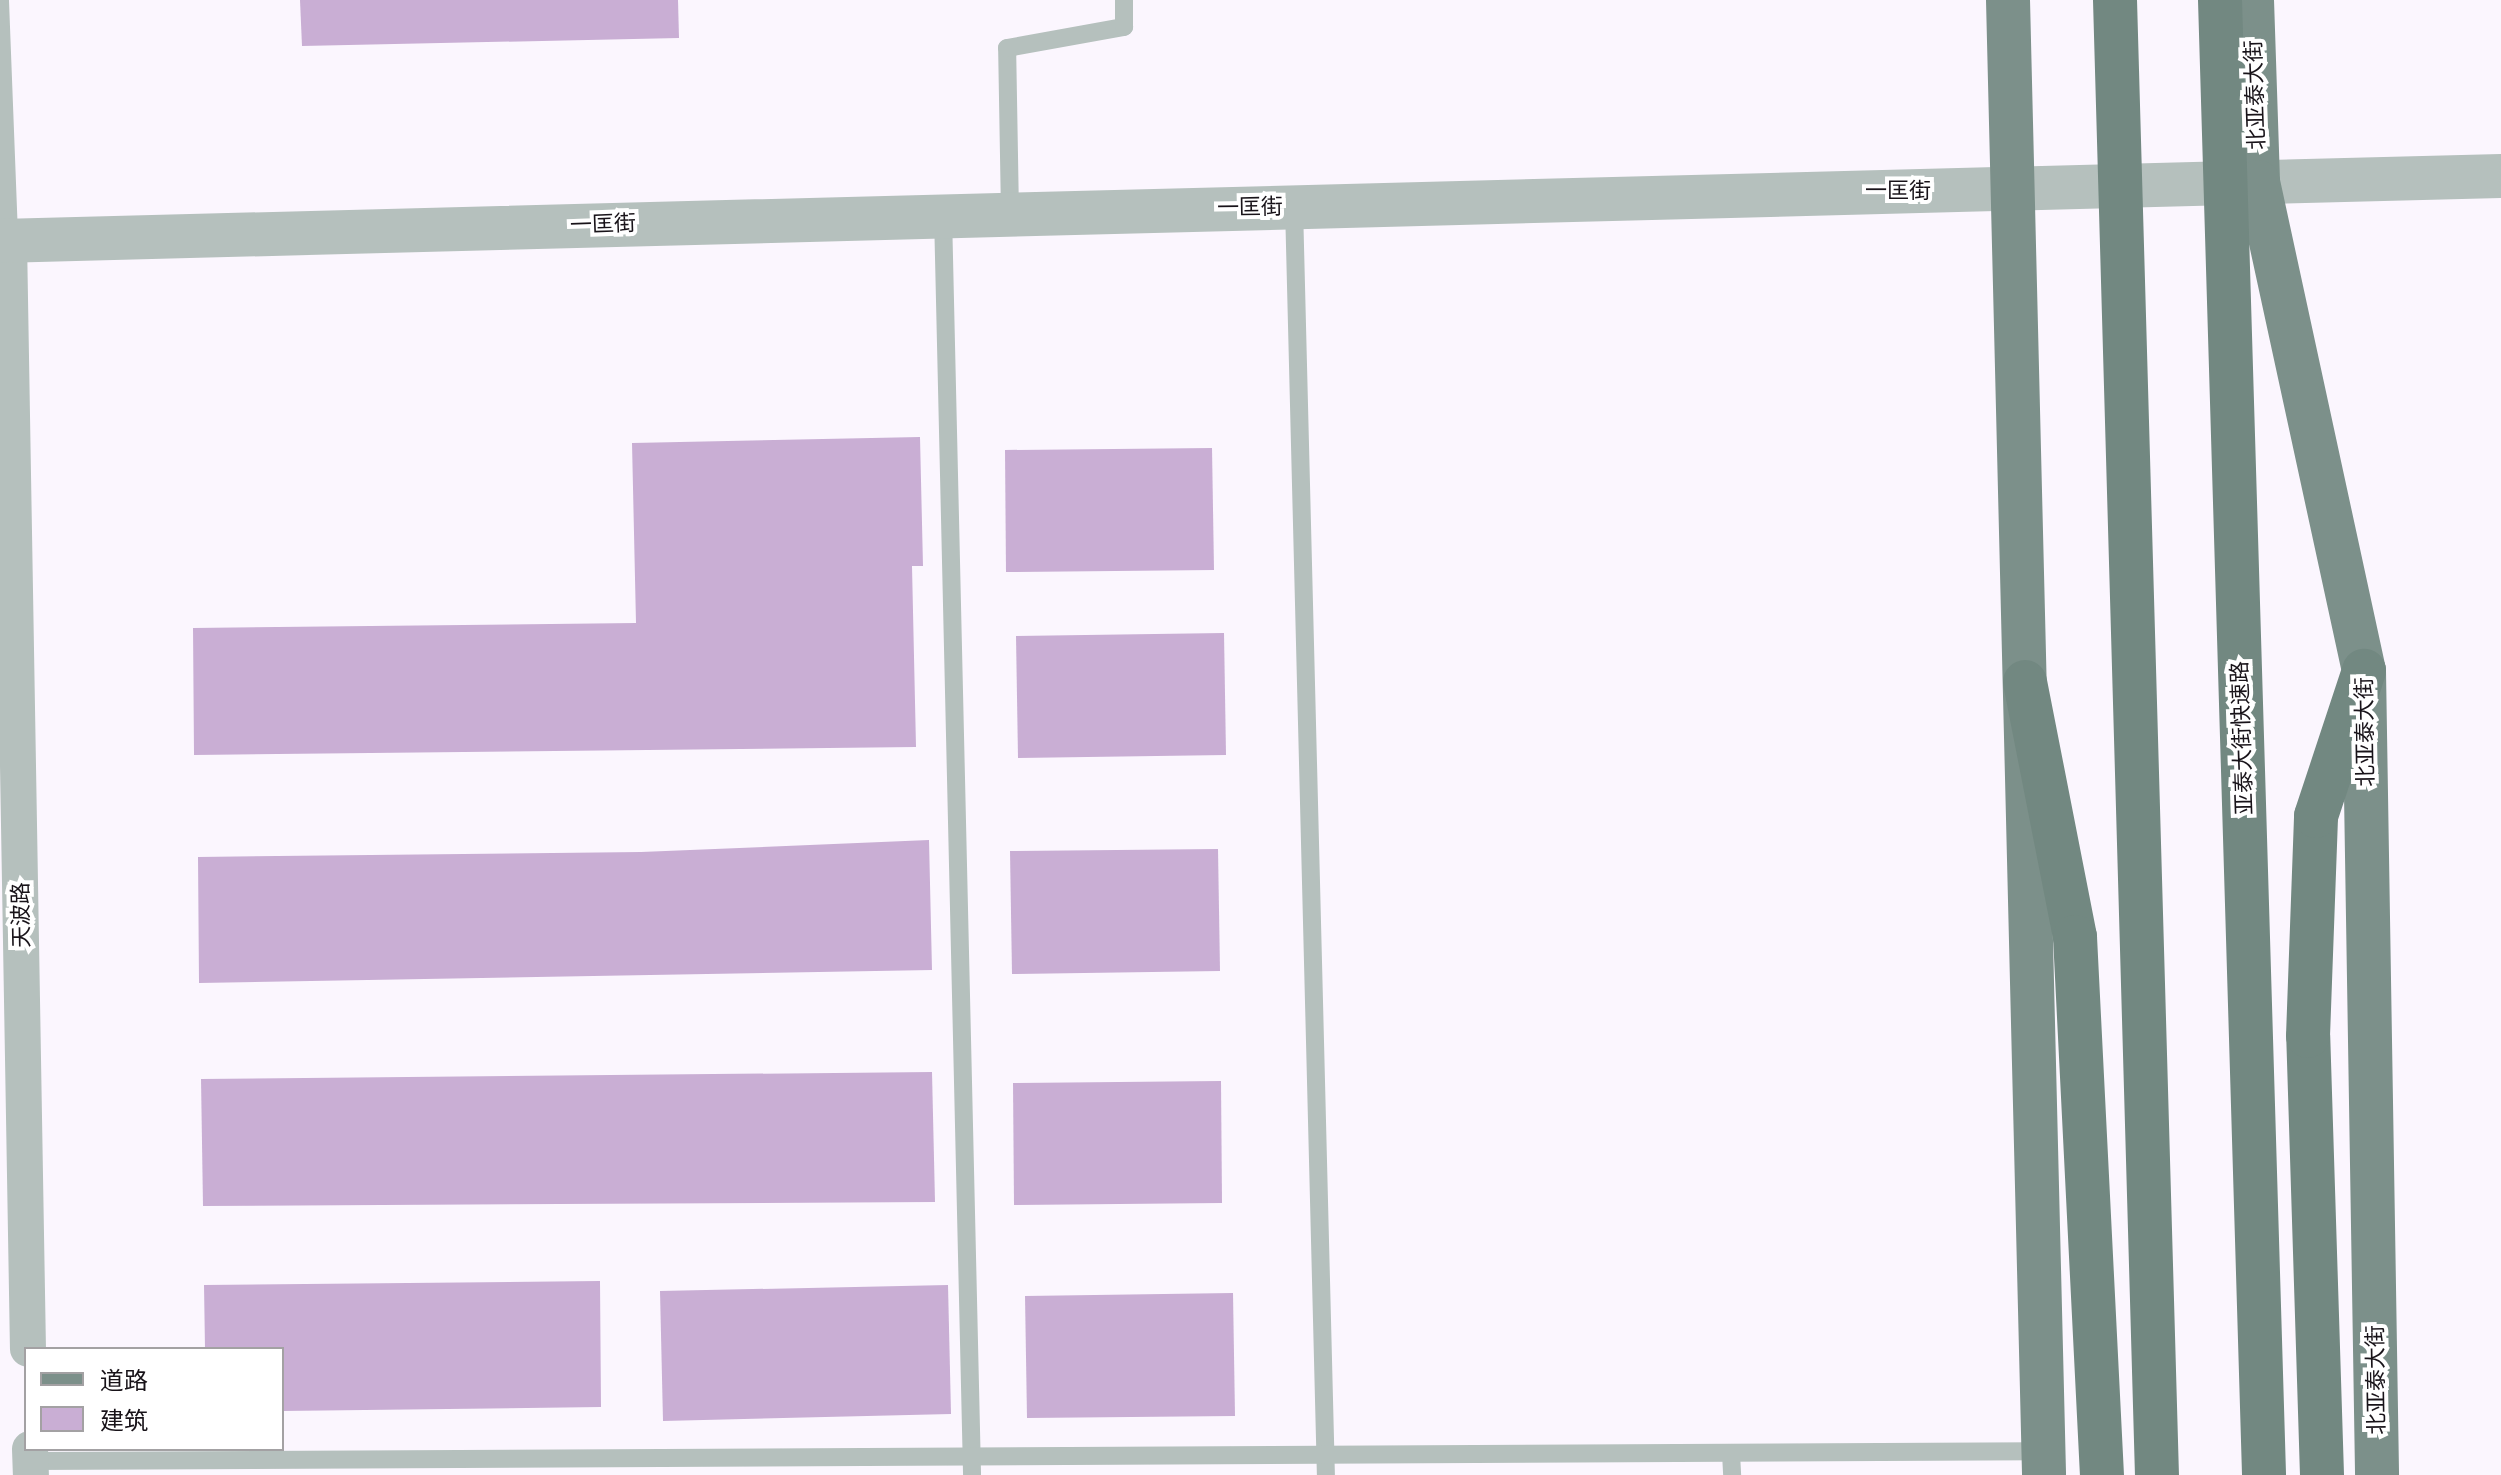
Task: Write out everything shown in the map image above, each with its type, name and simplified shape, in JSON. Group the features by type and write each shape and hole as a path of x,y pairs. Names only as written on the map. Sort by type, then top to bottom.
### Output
{"highway":[{"path":"2115,0 2157,1475"},
{"name":"亚泰大街快速路","path":"2220,0 2264,1475"},
{"path":"2322,1475 2308,1036 2316,816 2364,671"},
{"path":"2025,682 2075,937 2102,1475"}],"main road":[{"path":"2008,0 2044,1463"},
{"name":"北亚泰大街","path":"2252,0 2258,182 2364,671 2377,1475"}],"street":[{"name":"一匡街","path":"4,241 943,214 2501,176"},
{"name":"天波路","path":"4,241 28,1347"}],"lane":[{"path":"1010,213 1007,48 1124,27 1124,0"},
{"path":"0,1 4,241"},
{"path":"1294,206 1326,1475"},
{"path":"943,214 972,1467"},
{"path":"1731,1453 1732,1475"},
{"path":"30,1462 972,1467 1325,1455 1731,1453 2044,1463"}],"building":[{"path":"300,0 678,0 679,38 302,46"},
{"path":"920,437 923,566 912,566 916,747 194,755 193,628 636,623 632,443"},
{"path":"1212,448 1214,570 1006,572 1005,450"},
{"path":"1224,633 1226,755 1018,758 1016,636"},
{"path":"929,840 932,970 199,983 198,857 641,852"},
{"path":"1218,849 1220,971 1012,974 1010,851"},
{"path":"932,1072 935,1202 203,1206 201,1079"},
{"path":"1221,1081 1222,1203 1014,1205 1013,1083"},
{"path":"600,1281 601,1407 284,1411 284,1347 205,1347 204,1285"},
{"path":"948,1285 951,1414 663,1421 660,1291"},
{"path":"1233,1293 1235,1416 1027,1418 1025,1296"}]}
